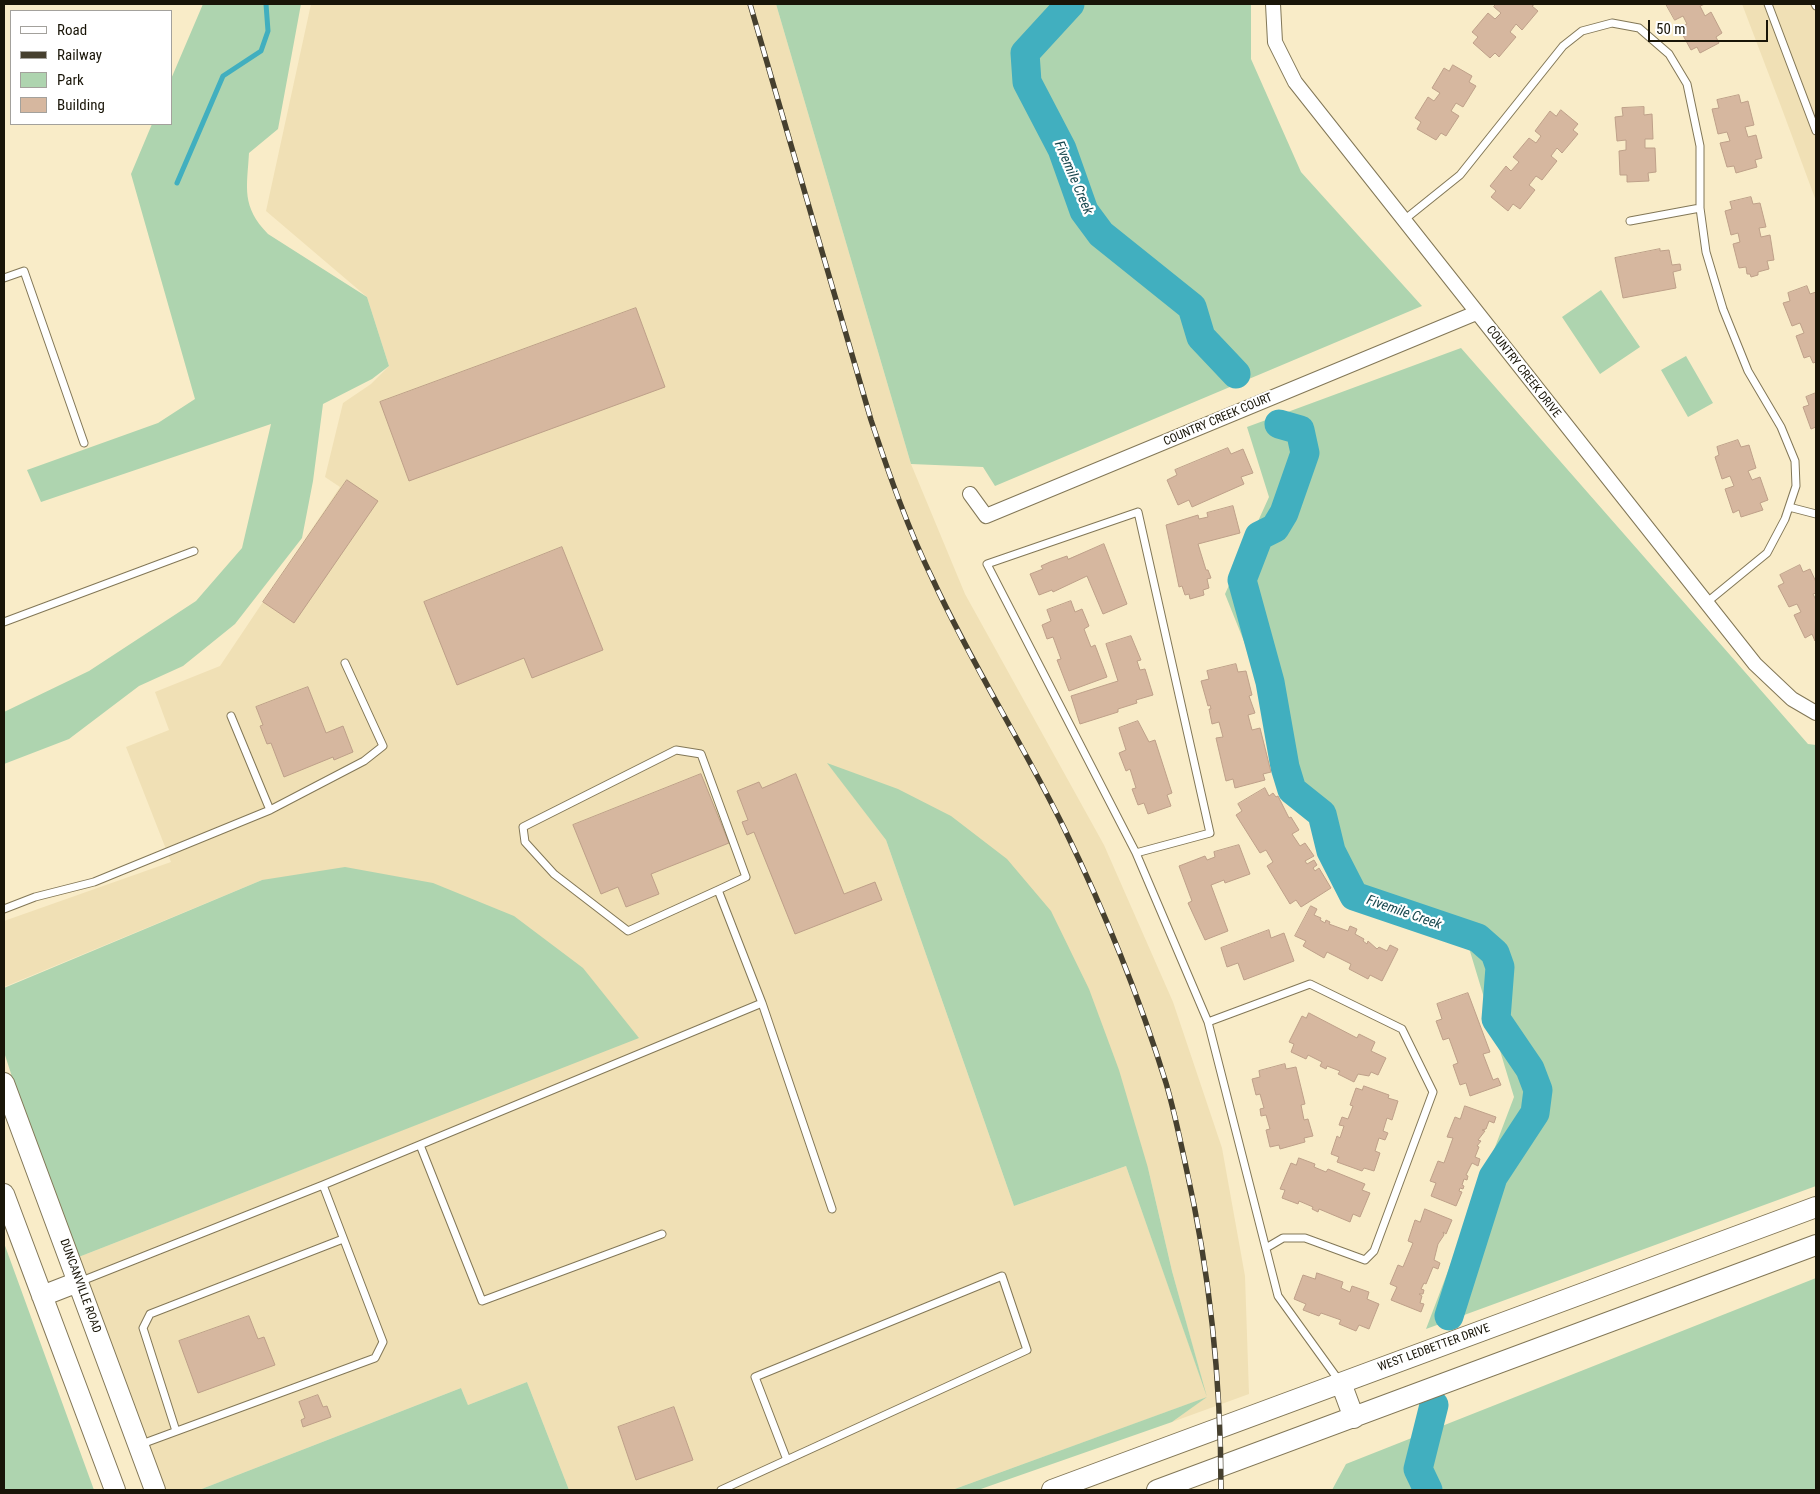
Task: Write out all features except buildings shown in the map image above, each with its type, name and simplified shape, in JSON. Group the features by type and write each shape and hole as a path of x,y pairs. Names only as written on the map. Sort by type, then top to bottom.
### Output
{"main road":[{"name":"DUNCANVILLE ROAD","path":"4,1083 155,1490"},
{"path":"4,1194 114,1490"},
{"name":"WEST LEDBETTER DRIVE","path":"1052,1490 1816,1207"},
{"path":"1157,1490 1816,1244"},
{"path":"42,1296 78,1282"},
{"path":"1341,1383 1354,1418"}],"street":[{"name":"COUNTRY CREEK DRIVE","path":"1273,4 1275,42 1294,82 1756,664 1792,698 1816,714"},
{"name":"COUNTRY CREEK COURT","path":"970,494 986,516 1476,313"}],"lane":[{"path":"1768,4 1816,131"},
{"path":"1403,221 1460,175 1563,46 1582,32 1612,23 1639,28 1669,54 1687,84 1700,146 1700,208 1706,252 1722,309 1754,383 1781,427 1794,461 1796,486 1789,507 1767,553 1706,603"},
{"path":"1630,221 1700,208"},
{"path":"4,278 24,271 84,443"},
{"path":"1789,507 1816,514"},
{"path":"1136,853 1210,833 1138,512 987,564 1136,853 1208,1022 1278,1296 1341,1383"},
{"path":"4,621 194,551"},
{"path":"4,908 94,882 270,810 364,762 383,746 345,663"},
{"path":"231,716 270,810"},
{"path":"676,750 701,754 746,877 718,890 628,931 554,874 525,842 523,827 676,750"},
{"path":"718,890 762,1003 832,1209"},
{"path":"1208,1022 1310,984 1402,1029 1433,1092 1374,1251 1365,1260 1305,1238 1283,1238 1266,1248"},
{"path":"78,1282 323,1185 762,1003"},
{"path":"420,1145 482,1301 662,1234"},
{"path":"138,1445 375,1358 383,1342 323,1185"},
{"path":"176,1431 143,1328 150,1314 343,1239"},
{"path":"721,1490 787,1460 1027,1350 1002,1276 755,1377 787,1460"}],"shaded area":[{"path":"311,4 776,4 911,464 965,594 1104,845 1173,1002 1222,1148 1245,1276 1249,1394 1172,1422 1205,1398 952,1490 569,1490 527,1382 468,1405 461,1388 199,1490 161,1490 71,1260 639,1037 262,880 4,987 4,921 171,862 126,747 169,730 155,692 220,666 340,487 325,477 343,403 371,384 389,366 367,297 266,211","holes":["828,763 1148,1168 1172,1271 1204,1387 1126,1166 1014,1206 886,840"]},
{"path":"1742,4 1816,4 1816,201 1782,109"}],"green space":[{"path":"203,4 301,4 278,129 249,153 247,187 250,205 259,224 268,234 367,297 389,366 372,379 323,404 313,481 302,538 235,624 183,666 139,686 69,739 4,764 4,712 89,671 196,601 242,548 271,424 41,502 27,470 158,423 195,399 131,174 152,125 172,125 172,77"},
{"path":"776,4 1251,4 1251,59 1301,172 1422,306 995,486 983,467 911,464"},
{"path":"1601,290 1640,347 1600,374 1562,317"},
{"path":"1461,348 1808,744 1816,745 1816,1186 1426,1329 1514,1097 1469,948 1348,901 1225,594 1269,497 1247,427"},
{"path":"1686,356 1713,403 1688,417 1661,370"},
{"path":"827,763 898,789 951,816 1007,859 1051,911 1089,989 1119,1070 1148,1168 1172,1271 1207,1397 1126,1166 1014,1206 886,840"},
{"path":"345,867 433,883 514,916 583,968 639,1038 71,1260 4,1052 4,988 262,880"},
{"path":"4,1243 94,1490 4,1490"},
{"path":"1816,1278 1816,1490 1332,1490 1346,1464"},
{"path":"527,1382 569,1490 199,1490 461,1388 468,1405"},
{"path":"1207,1397 1172,1422 978,1490 952,1490"}],"waterway":[{"path":"177,183 223,76 261,51 268,31 266,4"},
{"name":"Fivemile Creek","path":"1070,4 1025,53 1027,82 1062,149 1084,211 1101,234 1192,307 1201,337 1236,374"},
{"name":"Fivemile Creek","path":"1279,424 1300,430 1305,453 1284,513 1275,528 1259,536 1242,580 1270,682 1285,767 1292,790 1322,814 1331,851 1354,896 1478,938 1495,953 1500,967 1496,1019 1530,1069 1538,1090 1535,1113 1493,1177 1449,1316"},
{"name":"Fivemile Creek","path":"1428,1490 1418,1469 1434,1405"}],"railway":[{"path":"750,4 871,420 899,501 915,541 948,612 1032,766 1079,859 1107,922 1156,1050 1177,1125 1202,1247 1208,1287 1219,1408 1221,1490"}]}
